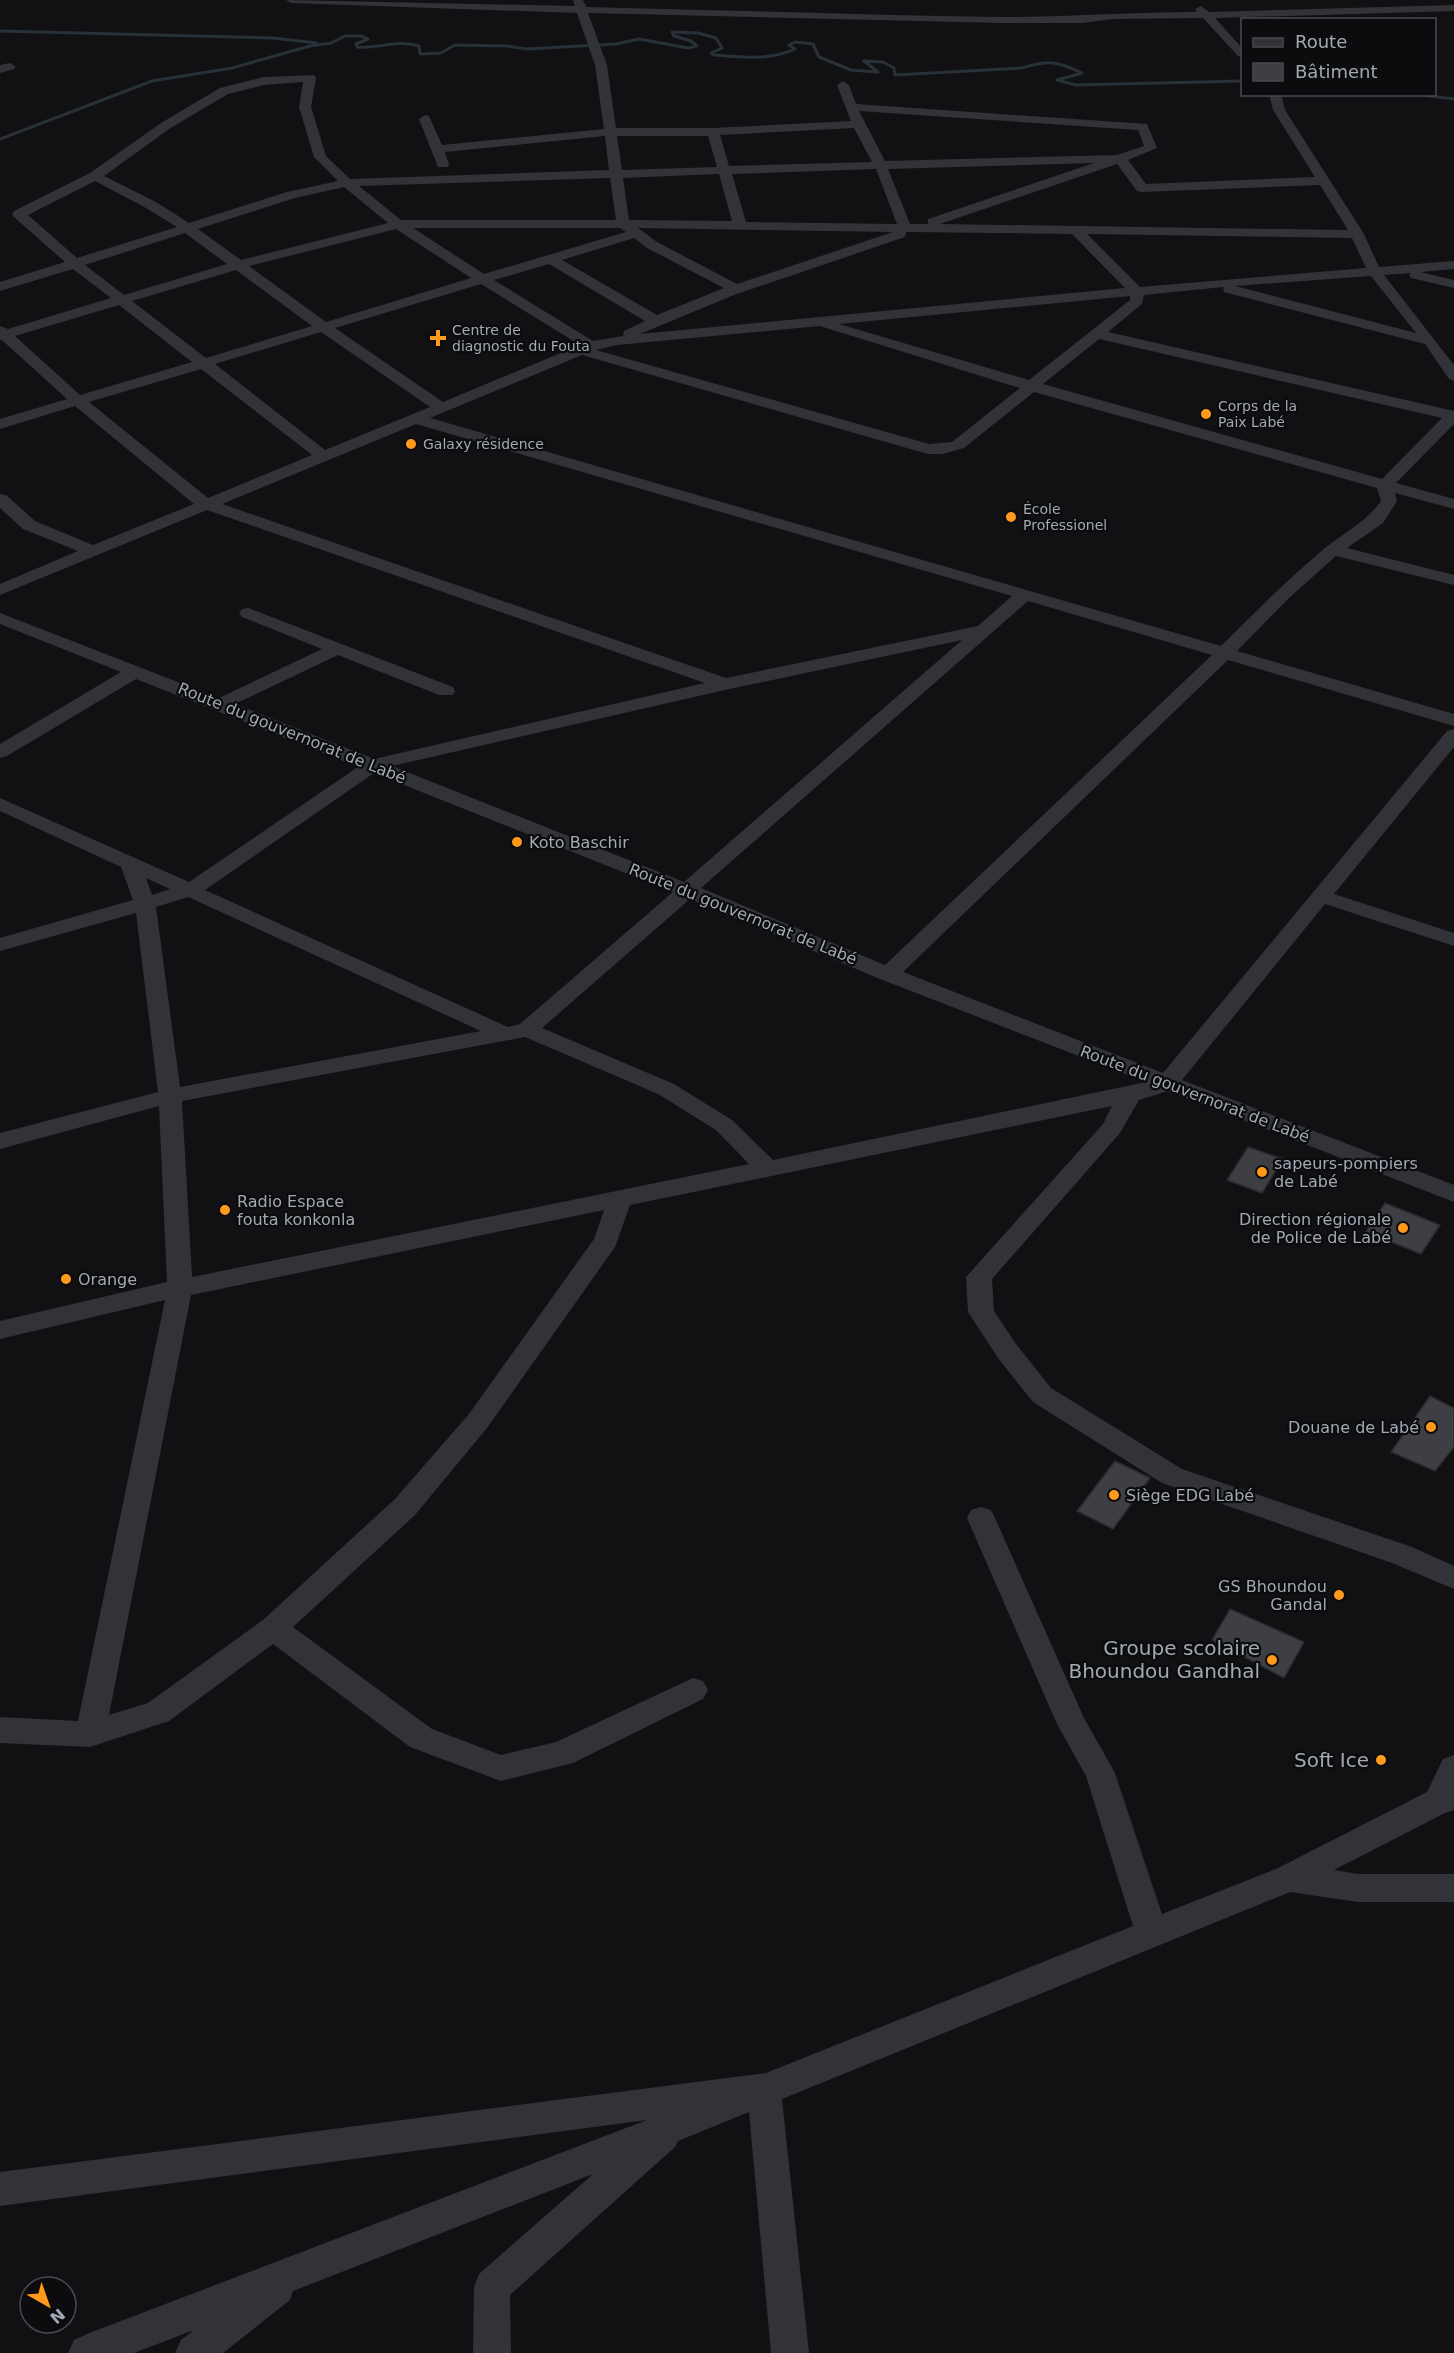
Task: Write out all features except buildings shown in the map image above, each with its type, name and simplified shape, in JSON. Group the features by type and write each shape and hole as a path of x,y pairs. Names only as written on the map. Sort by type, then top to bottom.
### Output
{"street":[{"path":"291,0 420,6 580,5 1002,15 1083,20 1112,16 1207,15 1296,6 1454,8"},
{"path":"1112,0 1112,16"},
{"path":"1194,0 1241,49"},
{"path":"580,5 602,65 609,132 623,224 634,234 738,290"},
{"path":"1284,18 1296,6"},
{"path":"322,455 74,263 19,214 95,176 165,126 224,91 264,81 310,78 305,107 320,157 347,183 398,224 586,348 928,449 944,449 958,445 1137,302 1137,292 1076,231"},
{"path":"843,85 858,124 910,228"},
{"path":"1276,96 1279,110 1357,234 1375,272 1430,341 1454,376"},
{"path":"616,341 656,321 738,290 910,228 1151,148 1143,127 852,106"},
{"path":"425,119 450,180"},
{"path":"437,149 609,132 713,132 858,124"},
{"path":"713,132 741,225"},
{"path":"1120,159 1142,188 1323,181"},
{"path":"0,287 292,195 347,183 880,164 1120,159"},
{"path":"95,176 152,205 186,227 322,327 440,407"},
{"path":"2,334 238,265 398,224 741,225 1357,234"},
{"path":"0,424 480,278 634,234"},
{"path":"549,258 656,321"},
{"path":"0,590 440,407 586,348 616,341 1211,284 1454,265"},
{"path":"1396,270 1454,284"},
{"path":"1211,284 1430,341"},
{"path":"814,321 1031,387 1454,504"},
{"path":"2,334 76,401 162,473 205,504 725,684"},
{"path":"1097,334 1453,416"},
{"path":"1385,485 1453,416"},
{"path":"413,418 1454,720"},
{"path":"888,974 1225,653 1283,594 1333,550 1377,519 1389,501 1385,485"},
{"path":"0,499 29,525 92,551"},
{"path":"1333,550 1454,580"},
{"path":"527,1030 1024,595"},
{"path":"248,612 446,691"},
{"name":"Route du gouvernorat de Labé","path":"0,618 687,890 888,974 1454,1194"},
{"path":"0,945 191,890 373,765 725,684 984,630"},
{"path":"221,704 338,648"},
{"path":"0,752 136,671"},
{"path":"0,1330 180,1288 766,1167 1130,1095 1166,1083 1454,735"},
{"path":"0,804 503,1033"},
{"path":"90,1734 180,1288 170,1096 145,904 130,862"},
{"path":"1321,896 1454,940"},
{"path":"0,1142 170,1096 527,1030 666,1089 724,1125 766,1167"},
{"path":"1130,1095 1112,1128 979,1278 981,1312 1007,1351 1042,1395 1172,1476 1402,1555 1454,1578"},
{"path":"0,1730 90,1734 158,1712 273,1628 405,1507 478,1421 606,1241 620,1197"},
{"path":"981,1518 1072,1724 1100,1773 1152,1933"},
{"path":"273,1628 421,1738 501,1768 562,1754 693,1690"},
{"path":"87,2353 674,2126 1289,1878 1446,1799 1454,1768"},
{"path":"1289,1878 1358,1888 1454,1888"},
{"path":"0,2189 764,2088"},
{"path":"764,2088 789,2353"},
{"path":"492,2353 492,2287 674,2126"},
{"path":"194,2353 295,2272"}],"waterway":[{"path":"0,31 273,38 317,43"},
{"path":"0,139 152,81 232,68 310,46 331,43 345,36 361,36 368,39 356,44 357,47 403,43 419,46 420,54 441,53 455,45 507,46 527,49 616,44 639,39 688,48 697,46 691,41 674,36 672,32 698,33 716,38 722,48 711,53 714,55 735,57 775,55 795,49 789,45 795,42 813,44 819,57 851,70 878,72 864,61 883,62 894,68 895,75 1022,68 1053,63 1082,73 1057,80 1076,85 1241,81"},
{"path":"1431,96 1454,99"}],"place":[{"name":"Centre de diagnostic du Fouta","path":"438,338"},
{"name":"Corps de la Paix Labé","path":"1206,414"},
{"name":"Galaxy résidence","path":"411,444"},
{"name":"École Professionel","path":"1011,517"},
{"name":"Koto Baschir","path":"517,842"},
{"name":"sapeurs-pompiers de Labé","path":"1262,1172"},
{"name":"Radio Espace fouta konkonla","path":"225,1210"},
{"name":"Direction régionale de Police de Labé","path":"1403,1228"},
{"name":"Orange","path":"66,1279"},
{"name":"Douane de Labé","path":"1431,1427"},
{"name":"Siège EDG Labé","path":"1114,1495"},
{"name":"GS Bhoundou Gandal","path":"1339,1595"},
{"name":"Groupe scolaire Bhoundou Gandhal","path":"1272,1660"},
{"name":"Soft Ice","path":"1381,1760"}]}
